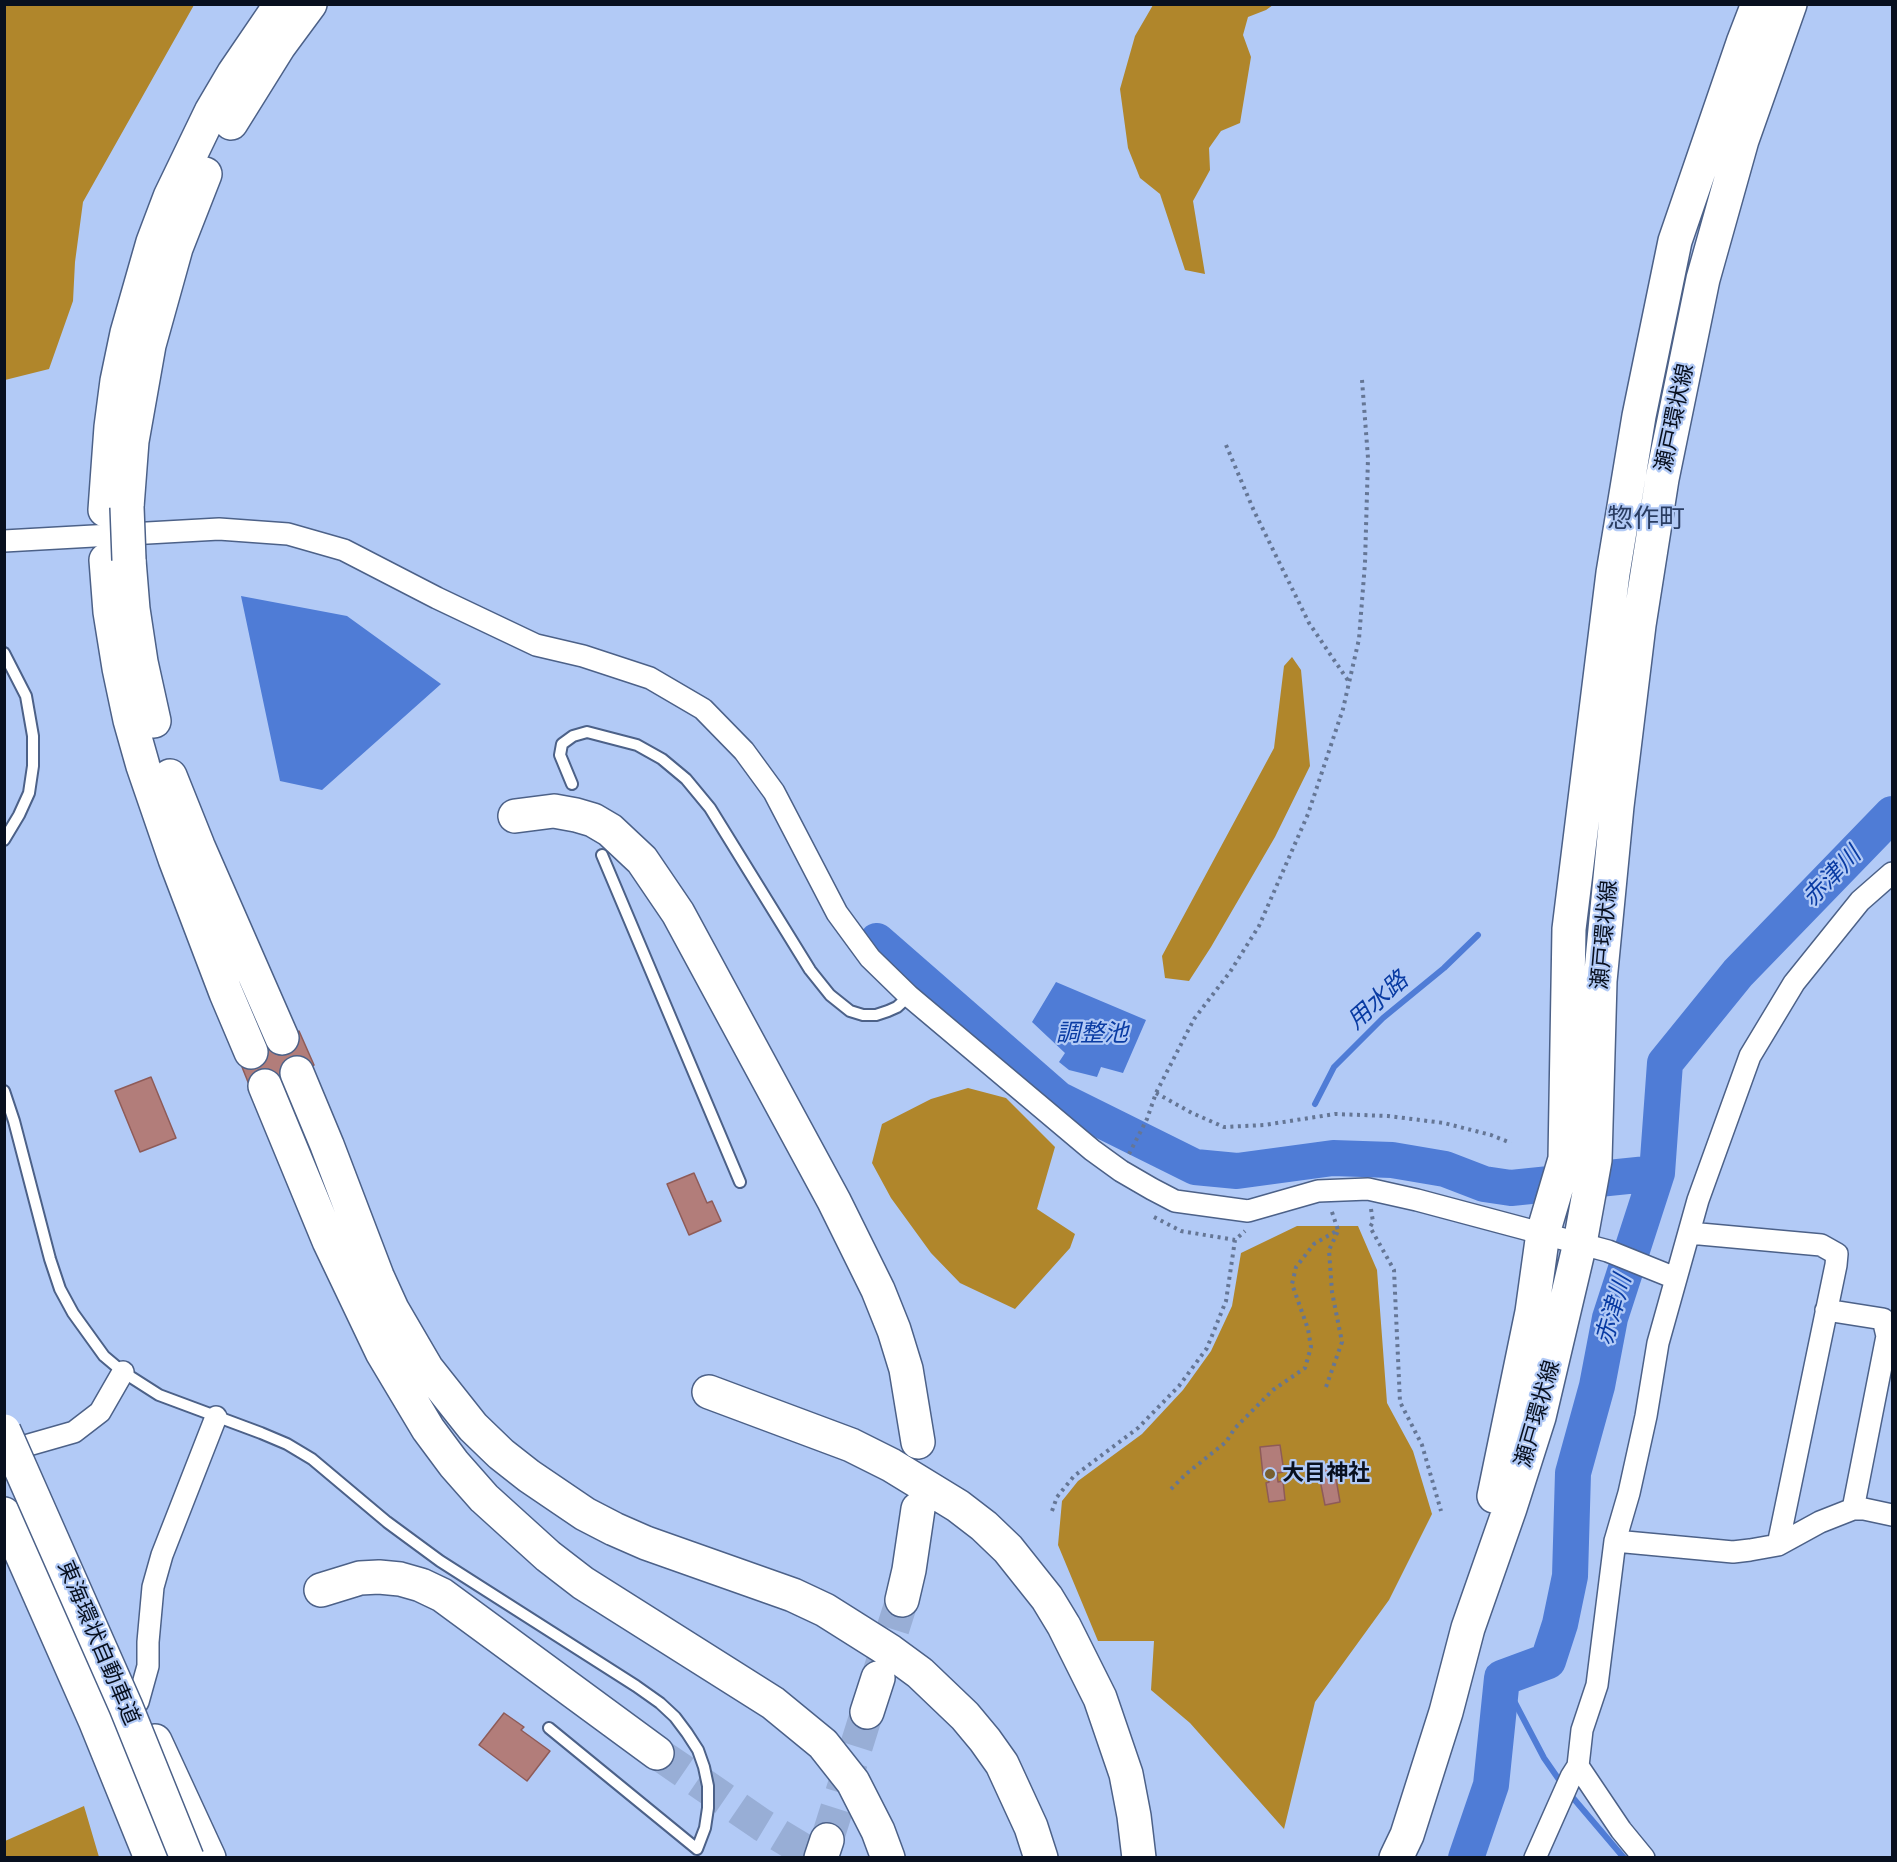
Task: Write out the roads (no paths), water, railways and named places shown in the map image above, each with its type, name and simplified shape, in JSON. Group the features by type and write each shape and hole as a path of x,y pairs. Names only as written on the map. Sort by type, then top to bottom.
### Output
{"main road":[{"path":"251,1052 226,993 180,870 143,766 130,720 110,612 117,560 111,428 117,381 127,333 153,242 170,197 211,112 234,73 281,4"},
{"path":"116,508 132,441 146,356 161,294 187,216 210,164 236,115 279,46 310,4"},
{"name":"瀬戸環状線","path":"1396,1857 1407,1835 1446,1712 1468,1628 1510,1508 1594,1247 1586,1210 1580,1160 1569,929 1612,573 1639,416 1675,242 1758,4"},
{"name":"瀬戸環状線","path":"1389,1857 1392,1827 1428,1701 1497,1486 1532,1312 1543,1233 1552,1201 1580,1160 1617,806 1639,625 1662,479 1703,279 1742,140 1790,4"},
{"path":"117,560 133,609 141,662 165,762 184,815 282,1038"},
{"path":"515,816 554,811 593,820 610,830 642,860 678,913 834,1201 878,1290 906,1369 918,1442"},
{"path":"297,1072 392,1309 427,1369 473,1426 501,1454 585,1514 646,1543 793,1595 825,1610 920,1673 965,1716 1002,1764 1031,1827 1041,1857"},
{"path":"265,1086 329,1241 382,1352 428,1429 454,1464 484,1498 556,1563 583,1583 772,1703 798,1722 831,1752 853,1782 878,1831 888,1857"},
{"path":"709,1392 851,1445 891,1465 958,1506 984,1526 1008,1550 1047,1598 1069,1635 1100,1698 1126,1774 1139,1857"},
{"name":"東海環状自動車道","path":"4,1431 126,1707 187,1857"},
{"path":"31,1489 121,1668 209,1857"},
{"path":"902,1600 918,1509"},
{"name":"東海環状自動車道","path":"4,1514 95,1720 151,1857"},
{"path":"4,1526 88,1724 140,1857"},
{"path":"321,1590 360,1578 379,1576 421,1585 442,1595 657,1753"},
{"path":"867,1712 878,1678"},
{"path":"798,1722 831,1764 842,1785 851,1808 863,1857"}],"street":[{"path":"4,540 219,529 288,534 344,550 536,645 583,656 650,678 703,710 744,751 774,792 837,913 870,958 909,996 1092,1150 1121,1171 1175,1201 1248,1211 1326,1191 1368,1189 1594,1247 1644,1264 1675,1278"},
{"path":"1535,1857 1574,1772 1582,1730 1598,1685 1615,1541 1646,1416 1658,1343 1698,1200 1750,1056 1794,983 1860,901 1893,873"},
{"path":"1689,1233 1821,1245 1837,1254 1778,1545"},
{"path":"1826,1310 1883,1319 1887,1336 1853,1509"},
{"path":"4,1452 74,1432 100,1412 123,1372"},
{"path":"138,1702 148,1666 152,1597 162,1555 216,1417"},
{"path":"1615,1541 1733,1552 1778,1545 1820,1522 1853,1509 1893,1515"},
{"path":"1574,1772 1644,1857"}],"lane":[{"path":"4,652 26,696 33,736 33,766 29,793 19,816 4,840"},
{"path":"572,784 560,755 562,744 573,736 586,732 636,746 662,759 686,779 710,808 810,970 830,995 850,1011 863,1015 876,1015 888,1011 897,1007 909,996"},
{"path":"602,855 740,1182"},
{"path":"4,1091 60,1289 73,1313 104,1356 123,1372 159,1395 261,1433 287,1444 312,1459 387,1522 440,1561 636,1686 675,1717 698,1750 708,1786 705,1828 697,1849 549,1728"}],"water":[{"path":"241,596 347,616 441,684 322,790 280,781"},
{"name":"調整池","path":"1056,982 1146,1020 1123,1073 1101,1067 1097,1077 1069,1070 1059,1062 1065,1053 1032,1022"}],"waterway":[{"name":"赤津川","path":"1466,1858 1491,1785 1502,1678 1548,1661 1560,1624 1570,1576 1573,1473 1597,1386 1610,1318 1657,1173 1665,1063 1738,973 1892,814"},
{"name":"用水路","path":"1315,1104 1334,1067 1383,1018 1444,968 1478,935"},
{"path":"877,941 1058,1099 1195,1167 1237,1171 1333,1158 1392,1160 1445,1169 1484,1184 1511,1188 1657,1173"},
{"path":"1502,1678 1544,1758 1562,1784"},
{"path":"1568,1792 1624,1858"}],"tunnel":[{"path":"878,1676 902,1600"},
{"path":"827,1840 867,1712"},
{"path":"657,1753 762,1825 817,1858"}],"place":[{"name":"大目神社","path":"1270,1474"}],"district":[{"name":"惣作町","path":"1646,519"}]}
